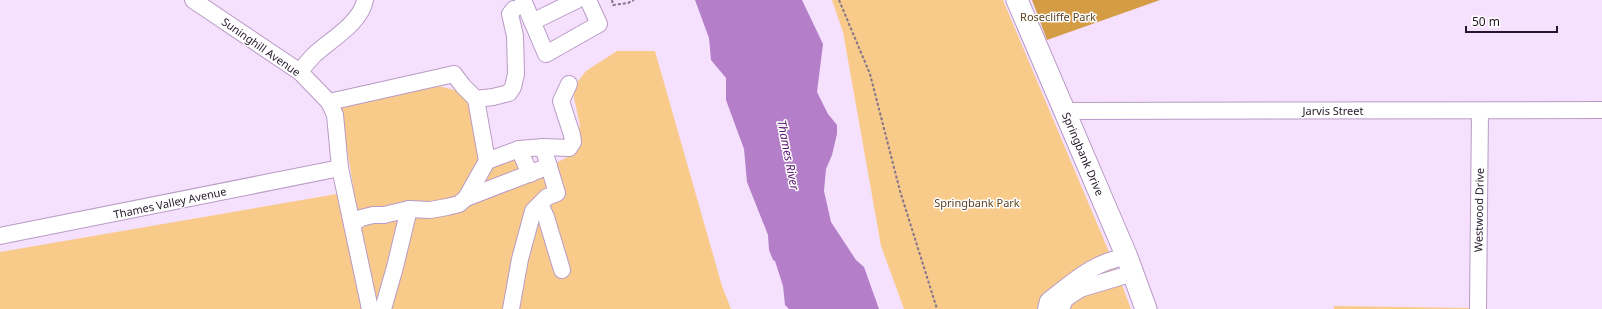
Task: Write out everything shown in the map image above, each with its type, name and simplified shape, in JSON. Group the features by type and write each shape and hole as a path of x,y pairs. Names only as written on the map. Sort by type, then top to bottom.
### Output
{"main road":[{"name":"Springbank Drive","path":"1017,0 1130,265 1146,309"}],"street":[{"name":"Suninghill Avenue","path":"193,0 300,72 329,102 335,115 340,168 370,309"},
{"path":"300,72 314,55 345,31 364,6 365,0"},
{"path":"532,22 577,0"},
{"path":"476,99 509,93 513,87 516,74 515,36 510,14 519,5 532,22 546,54 599,24 588,0"},
{"path":"329,102 454,74 462,86 476,99 487,161 466,198 459,204 446,207 430,210 410,209 384,215 373,215 361,218 352,224"},
{"path":"487,161 519,149 543,147 569,148 573,142 572,135 561,101 568,84"},
{"name":"Jarvis Street","path":"1065,111 1602,110"},
{"name":"Westwood Drive","path":"1478,309 1480,111"},
{"path":"511,309 525,237 533,211 547,197 557,193 543,147"},
{"path":"519,149 530,174"},
{"path":"466,198 549,166"},
{"name":"Thames Valley Avenue","path":"0,236 340,168"},
{"path":"540,204 546,217 562,270"},
{"path":"383,309 410,209"},
{"path":"1046,309 1048,301 1092,268 1112,259 1130,265"},
{"path":"1061,309 1065,299 1080,289 1130,265"}],"path":[{"path":"612,0 613,5 628,3 634,0"},
{"path":"839,0 870,74 900,191 937,309"}],"green space":[{"name":"Springbank Park","path":"832,0 1003,0 1112,259 1131,309 904,309 881,246 843,32"},
{"name":"Rosecliffe Park","path":"1032,0 1160,0 1047,40"},
{"path":"617,51 655,51 722,286 731,309 0,309 0,252 354,191 340,108 438,86 475,95 486,156 511,150 527,177 570,156 580,125 572,89 586,71"},
{"path":"1334,306 1470,308 1470,309 1334,309"}],"water":[{"name":"Thames River","path":"695,0 802,0 823,44 817,92 828,114 837,125 837,134 832,155 826,169 824,191 831,222 856,260 864,267 879,309 789,309 785,305 783,286 775,261 773,260 769,250 768,235 747,182 744,149 726,100 726,78 711,60 709,38"}]}
